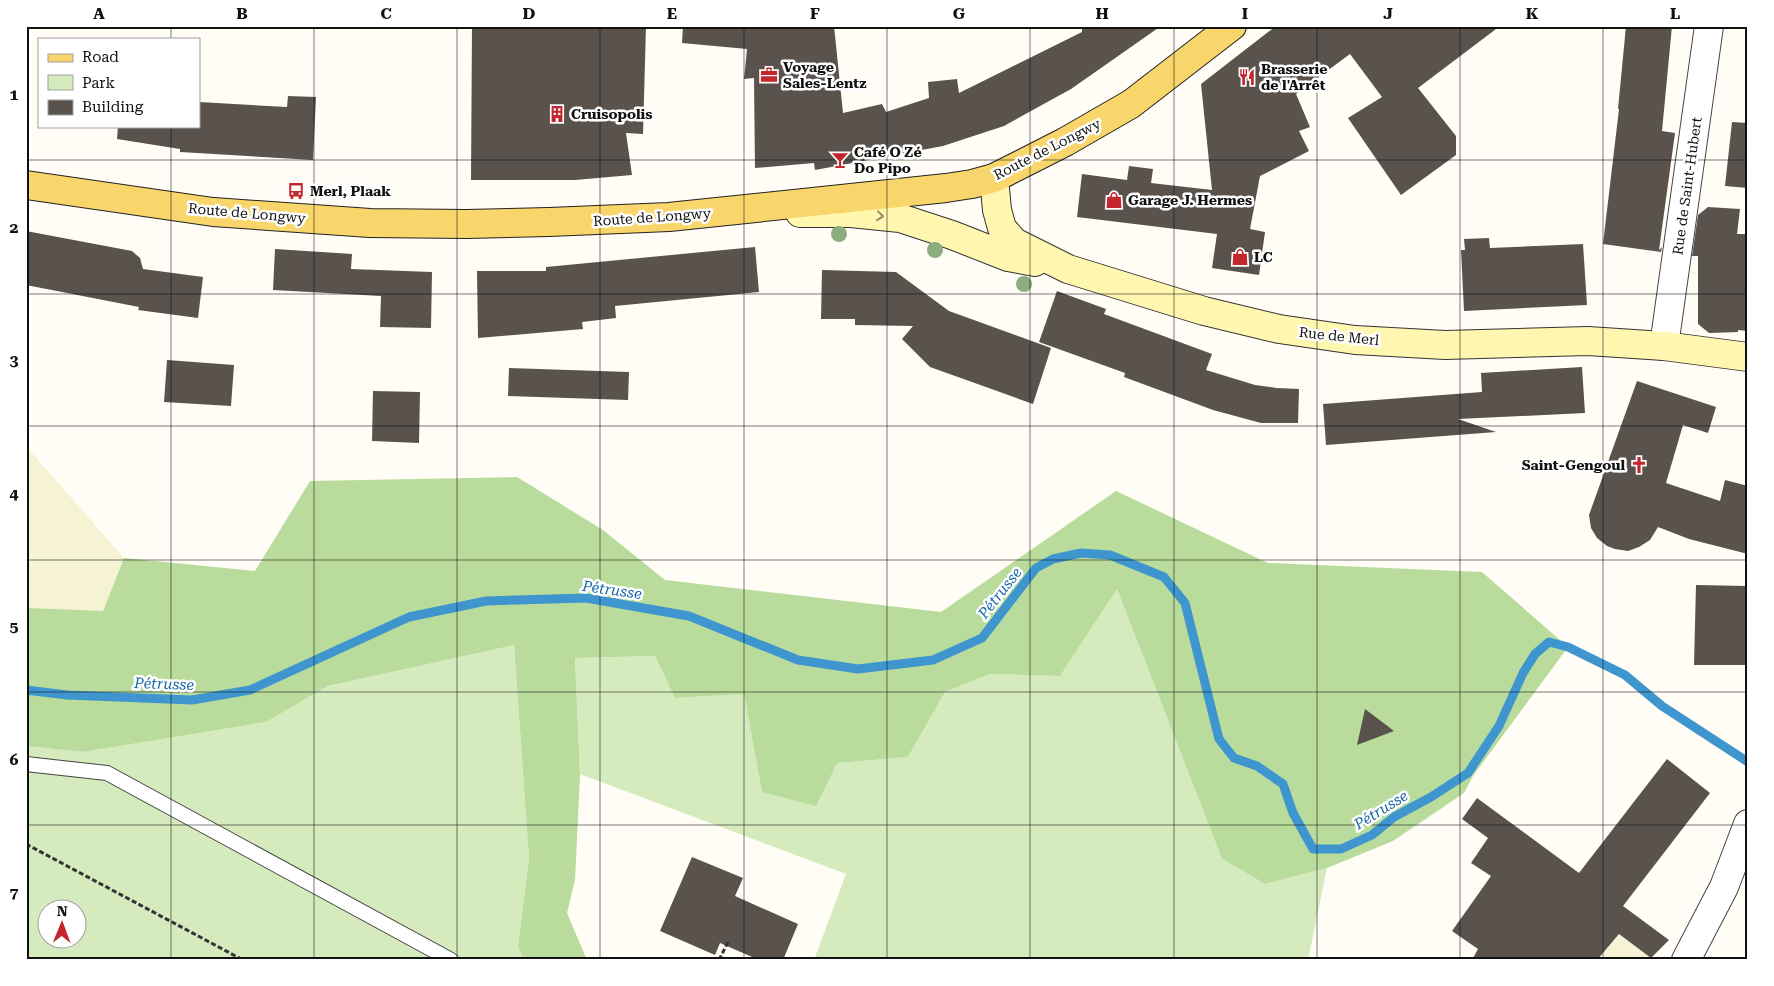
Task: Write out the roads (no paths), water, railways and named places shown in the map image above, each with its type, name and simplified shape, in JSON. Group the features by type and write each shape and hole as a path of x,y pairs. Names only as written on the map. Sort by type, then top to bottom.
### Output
{"main road":[{"name":"Route de Longwy","path":"26,185 213,212 370,223 466,224 643,219 709,214 946,188 994,178 1058,146 1132,104 1232,26"},
{"name":"Rue de Merl","path":"994,178 997,210 1002,228 1014,242 1068,268 1204,311 1279,329 1346,339 1445,345 1588,341 1664,346 1748,357"},
{"path":"709,214 851,213 900,218 952,235 1008,257 1068,268"}],"street":[{"name":"Rue de Saint-Hubert","path":"1664,346 1709,26"},
{"path":"1686,960 1724,888 1748,824"}],"lane":[{"path":"26,764 107,773 451,960"}],"waterway":[{"name":"Pétrusse","path":"26,690 67,695 192,700 250,690 409,617 486,601 586,598 689,616 798,660 858,669 933,660 982,638 1036,568 1053,559 1081,553 1110,555 1164,577 1185,603 1219,739 1234,758 1257,766 1283,784 1293,813 1313,849 1341,849 1372,835 1394,817 1431,797 1468,773 1499,726 1523,673 1535,654 1549,642 1568,647 1625,675 1662,706 1748,762"}],"place":[{"name":"Voyage Sales-Lentz","path":"769,75"},
{"name":"Brasserie de l'Arrêt","path":"1247,77"},
{"name":"Cruisopolis","path":"557,114"},
{"name":"Café O Zé Do Pipo","path":"840,160"},
{"name":"Merl, Plaak","path":"296,191"},
{"name":"Garage J. Hermes","path":"1114,200"},
{"name":"LC","path":"1240,257"},
{"name":"Saint-Gengoul","path":"1639,465"}]}
